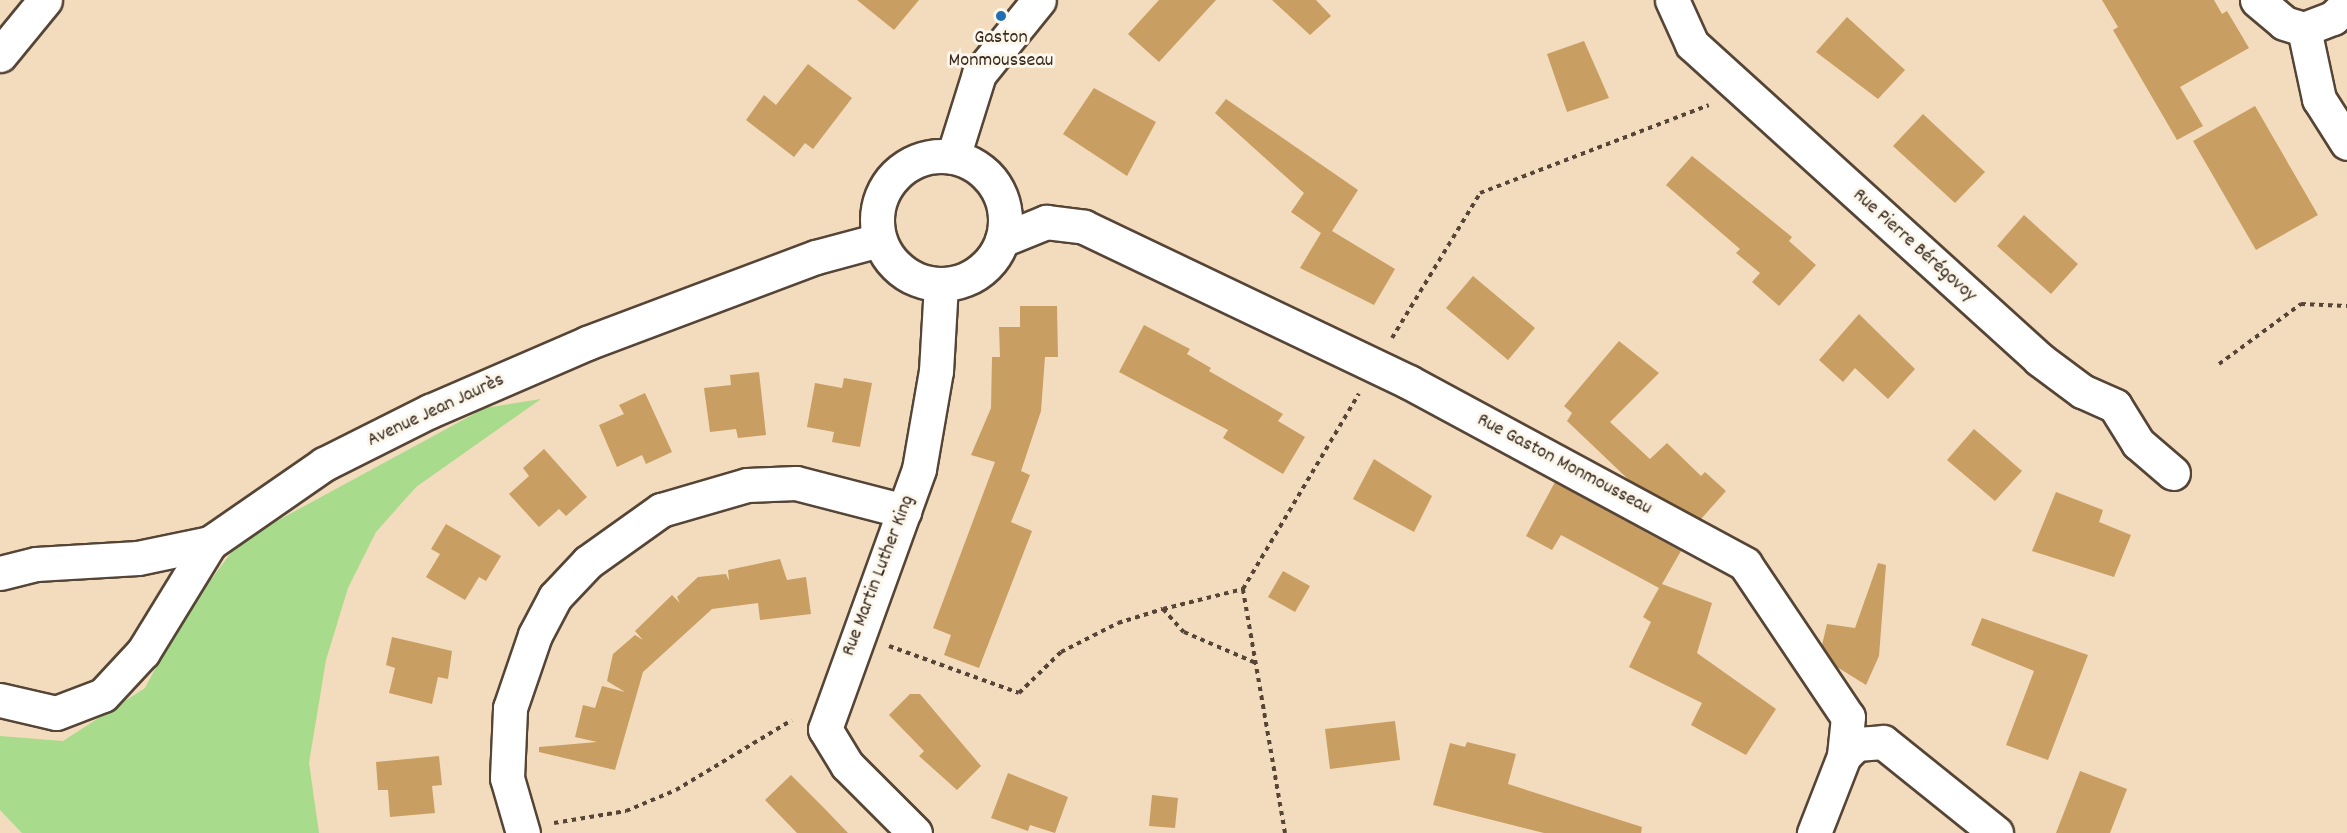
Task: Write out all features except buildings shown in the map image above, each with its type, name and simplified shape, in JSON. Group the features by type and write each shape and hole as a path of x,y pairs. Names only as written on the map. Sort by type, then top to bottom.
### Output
{"street":[{"path":"0,55 45,0"},
{"path":"953,157 979,74 1038,0"},
{"name":"Rue Pierre Bérégovoy","path":"1672,0 1692,44 2039,359 2082,391 2115,406 2138,444 2173,474"},
{"path":"2257,0 2284,22 2304,29 2333,18 2347,4"},
{"path":"2304,29 2319,99 2347,143"},
{"path":"934,156 953,157 973,165 1001,197 1002,240 978,272 941,284 903,272 879,240 879,202 900,170 934,156"},
{"name":"Rue Gaston Monmousseau","path":"1002,240 1046,222 1084,227 1409,382 1722,549 1745,564 1838,696 1851,731 1844,756 1814,833"},
{"name":"Avenue Jean Jaurès","path":"0,573 26,566 138,558 210,543 324,464 430,411 587,343 816,257 879,240"},
{"name":"Rue Martin Luther King","path":"826,715 919,469 936,371 941,284"},
{"path":"522,830 507,777 510,708 521,671 555,597 615,539 661,510 747,485 796,483 904,511"},
{"path":"0,700 56,713 103,695 143,652 210,543"},
{"path":"826,715 831,744 915,833"},
{"path":"1844,756 1856,744 1883,742 1996,833"}],"path":[{"path":"2220,364 2301,304 2347,306"},
{"path":"857,635 1019,693 1061,652 1118,623 1243,589"},
{"path":"1163,609 1184,632 1257,663"},
{"path":"522,830 626,811 676,790 805,712 826,715"}],"green space":[{"path":"541,399 416,487 376,532 348,588 326,660 309,763 319,833 22,833 0,810 0,736 63,741 145,688 182,618 240,541 485,408"}],"place":[{"name":"Gaston Monmousseau","path":"1001,16"}]}
